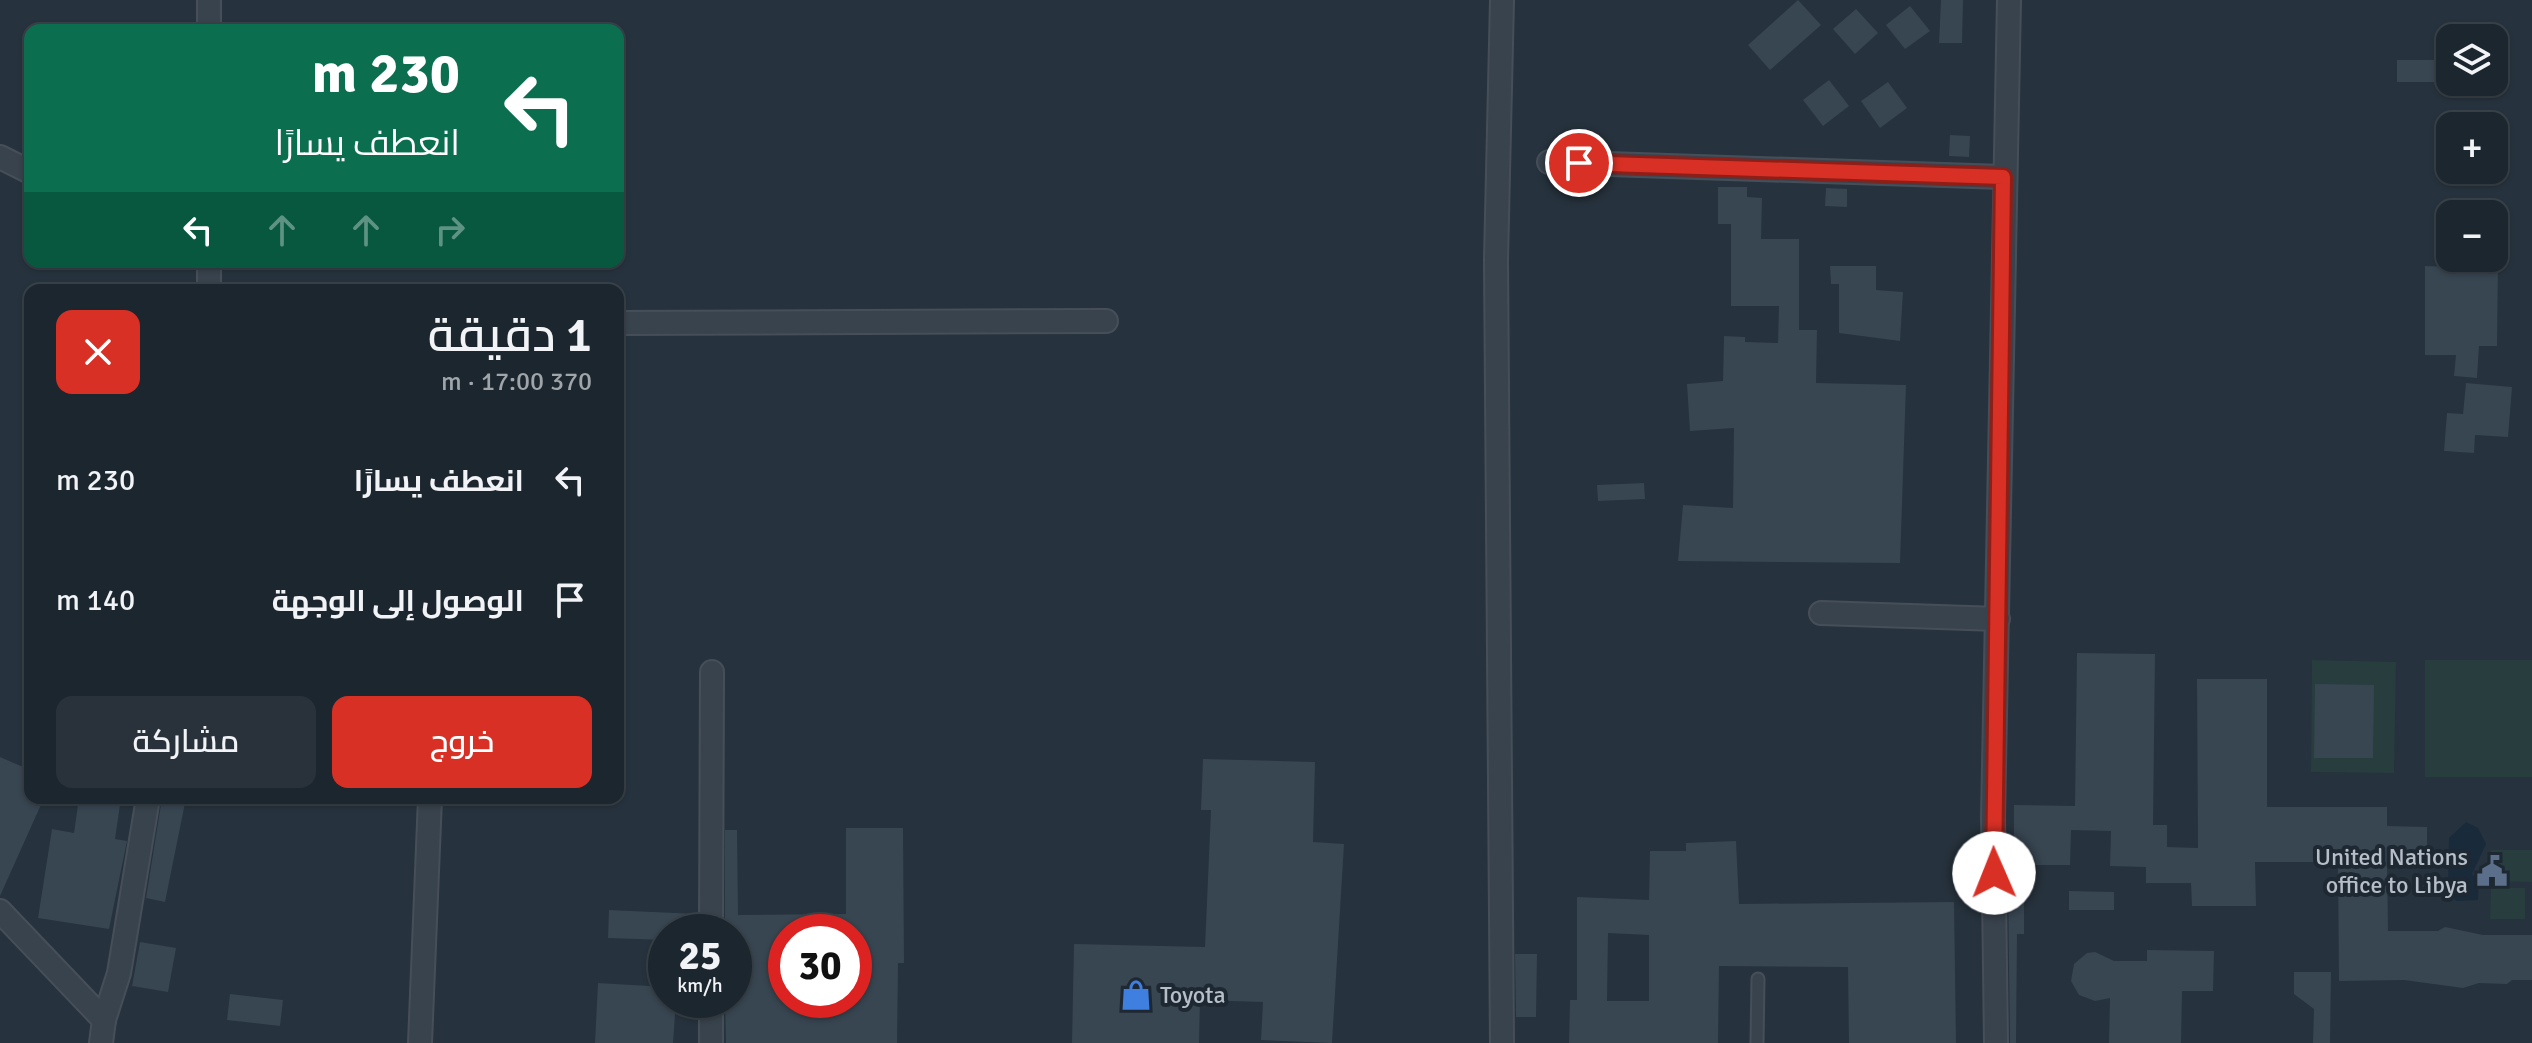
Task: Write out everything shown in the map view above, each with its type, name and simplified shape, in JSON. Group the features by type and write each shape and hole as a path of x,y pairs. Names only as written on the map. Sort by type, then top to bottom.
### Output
{"street":[{"path":"209,0 209,24"},
{"path":"1502,0 1496,260 1502,1043"},
{"path":"1996,1043 1993,817 2003,177 2009,0"},
{"path":"0,157 24,169"},
{"path":"1549,162 2003,177"},
{"path":"624,323 1106,321"},
{"path":"1821,613 1998,619"},
{"path":"711,914 712,672"},
{"path":"101,1043 104,1020 119,973 147,804"},
{"path":"420,1043 430,804"},
{"path":"0,911 104,1020"},
{"path":"711,1018 711,1043"}],"lane":[{"path":"1757,1043 1758,979"}],"green space":[{"path":"2312,660 2396,662 2394,773 2311,772"},
{"path":"2425,660 2532,660 2532,777 2425,777"},
{"path":"2491,850 2532,850 2532,882 2491,881"},
{"path":"2491,888 2525,888 2525,919 2490,919"}],"water":[{"path":"2466,822 2478,828 2486,844 2472,874 2479,881 2478,900 2456,901 2448,893 2449,838"}],"building":[{"path":"1798,0 1821,25 1770,70 1748,45"},
{"path":"1941,0 1963,0 1962,43 1939,43"},
{"path":"1910,6 1930,31 1905,49 1886,25"},
{"path":"1856,9 1878,33 1855,54 1833,29"},
{"path":"2397,60 2435,60 2435,82 2397,82"},
{"path":"1829,80 1849,106 1823,126 1803,100"},
{"path":"1888,82 1907,108 1880,128 1861,101"},
{"path":"1950,135 1970,136 1969,157 1949,156"},
{"path":"1718,187 1747,187 1747,197 1762,198 1761,239 1799,239 1799,330 1817,330 1816,383 1906,385 1900,563 1678,561 1683,505 1733,508 1734,428 1690,431 1687,384 1723,381 1724,336 1745,337 1745,342 1778,343 1779,306 1731,306 1731,224 1718,224"},
{"path":"1826,188 1847,189 1847,207 1825,206"},
{"path":"1830,266 1876,266 1876,290 1903,292 1900,341 1839,333 1839,284 1831,284"},
{"path":"2425,266 2436,266 2436,272 2498,272 2497,346 2479,346 2477,378 2454,376 2456,355 2425,355"},
{"path":"2466,383 2512,387 2508,437 2475,435 2474,453 2444,451 2447,413 2463,414"},
{"path":"1644,483 1645,499 1598,501 1597,485"},
{"path":"2077,653 2155,654 2153,825 2167,825 2167,847 2198,848 2197,679 2267,679 2267,807 2387,807 2387,826 2427,827 2427,859 2387,859 2388,931 2438,931 2445,927 2483,935 2532,935 2532,980 2512,980 2507,984 2479,983 2463,988 2404,980 2339,981 2338,862 2255,862 2256,906 2192,906 2191,883 2146,883 2146,867 2110,866 2111,831 2071,830 2070,865 2014,865 2014,805 2075,806"},
{"path":"2315,684 2374,685 2373,758 2314,758"},
{"path":"0,757 24,767 24,804 41,804 0,896"},
{"path":"1203,759 1315,762 1313,842 1344,844 1332,1043 1261,1040 1263,1002 1200,1000 1199,1043 1072,1043 1074,944 1205,947 1211,810 1201,810"},
{"path":"78,804 120,804 115,839 127,841 109,929 38,918 52,829 74,833"},
{"path":"161,804 185,804 165,902 146,898"},
{"path":"846,828 903,828 904,963 898,963 897,1043 726,1043 725,1018 752,1018 752,915 768,915 768,1018 872,1018 872,914 846,914"},
{"path":"725,830 737,830 738,914 725,914"},
{"path":"1736,841 1739,904 1954,902 1956,1043 1849,1043 1848,967 1719,966 1718,1043 1569,1043 1570,1000 1577,1000 1577,897 1649,900 1650,851 1686,851 1686,843","holes":["1608,933 1649,935 1649,1001 1607,1001"]},
{"path":"2008,880 2024,880 2024,934 2017,934 2016,1043 2010,1043"},
{"path":"2069,891 2114,892 2114,910 2069,910"},
{"path":"609,910 697,914 648,914 648,939 608,938"},
{"path":"140,942 176,948 168,992 132,986"},
{"path":"2147,950 2214,951 2213,991 2182,991 2181,1043 2109,1043 2110,998 2095,1001 2079,995 2071,981 2074,964 2087,953 2095,952 2114,961 2147,961"},
{"path":"1515,954 1537,954 1536,1017 1516,1017"},
{"path":"2294,972 2331,972 2330,1043 2313,1043 2314,1009 2294,994"},
{"path":"598,983 648,986 648,1018 675,1018 673,1043 595,1043"},
{"path":"230,994 283,1000 280,1026 227,1020"}],"place":[{"name":"United Nations office to Libya","path":"2492,871"},
{"name":"Toyota","path":"1136,995"}],"route":[{"path":"1579,163 2003,177 1994,873"}]}
